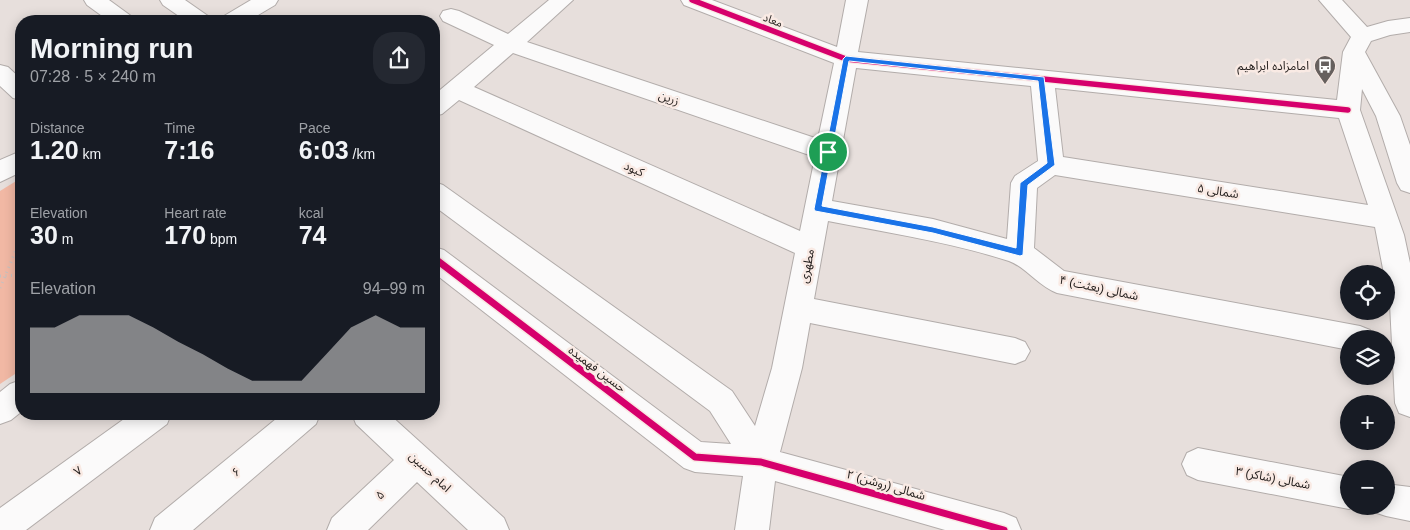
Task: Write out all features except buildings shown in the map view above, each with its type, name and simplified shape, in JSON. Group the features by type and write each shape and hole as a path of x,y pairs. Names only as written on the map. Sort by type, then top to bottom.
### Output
{"street":[{"path":"95,0 115,15"},
{"path":"171,0 192,15"},
{"path":"242,15 267,0"},
{"path":"440,103 562,0"},
{"name":"معاد","path":"692,0 846,59 1348,110"},
{"name":"مطهری","path":"752,530 760,462 787,368 857,0"},
{"path":"1330,0 1358,44 1388,116 1410,183"},
{"name":"زرین","path":"451,16 510,44 828,152"},
{"path":"1358,44 1388,28 1410,25"},
{"path":"1358,44 1348,110 1390,235 1404,304 1396,346 1410,403"},
{"path":"0,73 13,94"},
{"path":"1020,253 1024,183 1051,165 1042,79"},
{"name":"کبود","path":"457,89 810,248"},
{"path":"0,172 15,163"},
{"name":"۵ شمالی","path":"1051,165 1384,218"},
{"path":"440,196 721,401 760,462"},
{"name":"۴ شمالی (بعثت)","path":"817,209 933,230 1020,253 1057,281 1340,335"},
{"name":"حسین فهمیده","path":"440,263 695,457 760,462"},
{"path":"799,308 1015,351"},
{"path":"0,410 15,399"},
{"name":"۷","path":"0,529 148,420"},
{"name":"۶","path":"168,530 298,420"},
{"name":"امام حسین","path":"374,420 491,529"},
{"name":"۵","path":"344,530 417,460"},
{"name":"۲ شمالی (روشن)","path":"760,462 1004,530"},
{"name":"۳ شمالی (شاکر)","path":"1198,464 1340,490"},
{"path":"1395,502 1410,504"}],"path":[{"path":"0,288 15,252"},
{"path":"0,276 15,275"}],"shaded area":[{"path":"15,182 15,374 0,384 0,191"}],"cycle path":[{"path":"692,0 846,59 1348,110"},
{"path":"440,263 695,457 761,462 1004,530"}],"place":[{"name":"امامزاده ابراهیم","path":"1325,85"}],"route":[{"path":"846,59 1042,79 1051,165 1024,183 1020,253 933,230 817,209 828,152 846,59"}]}
